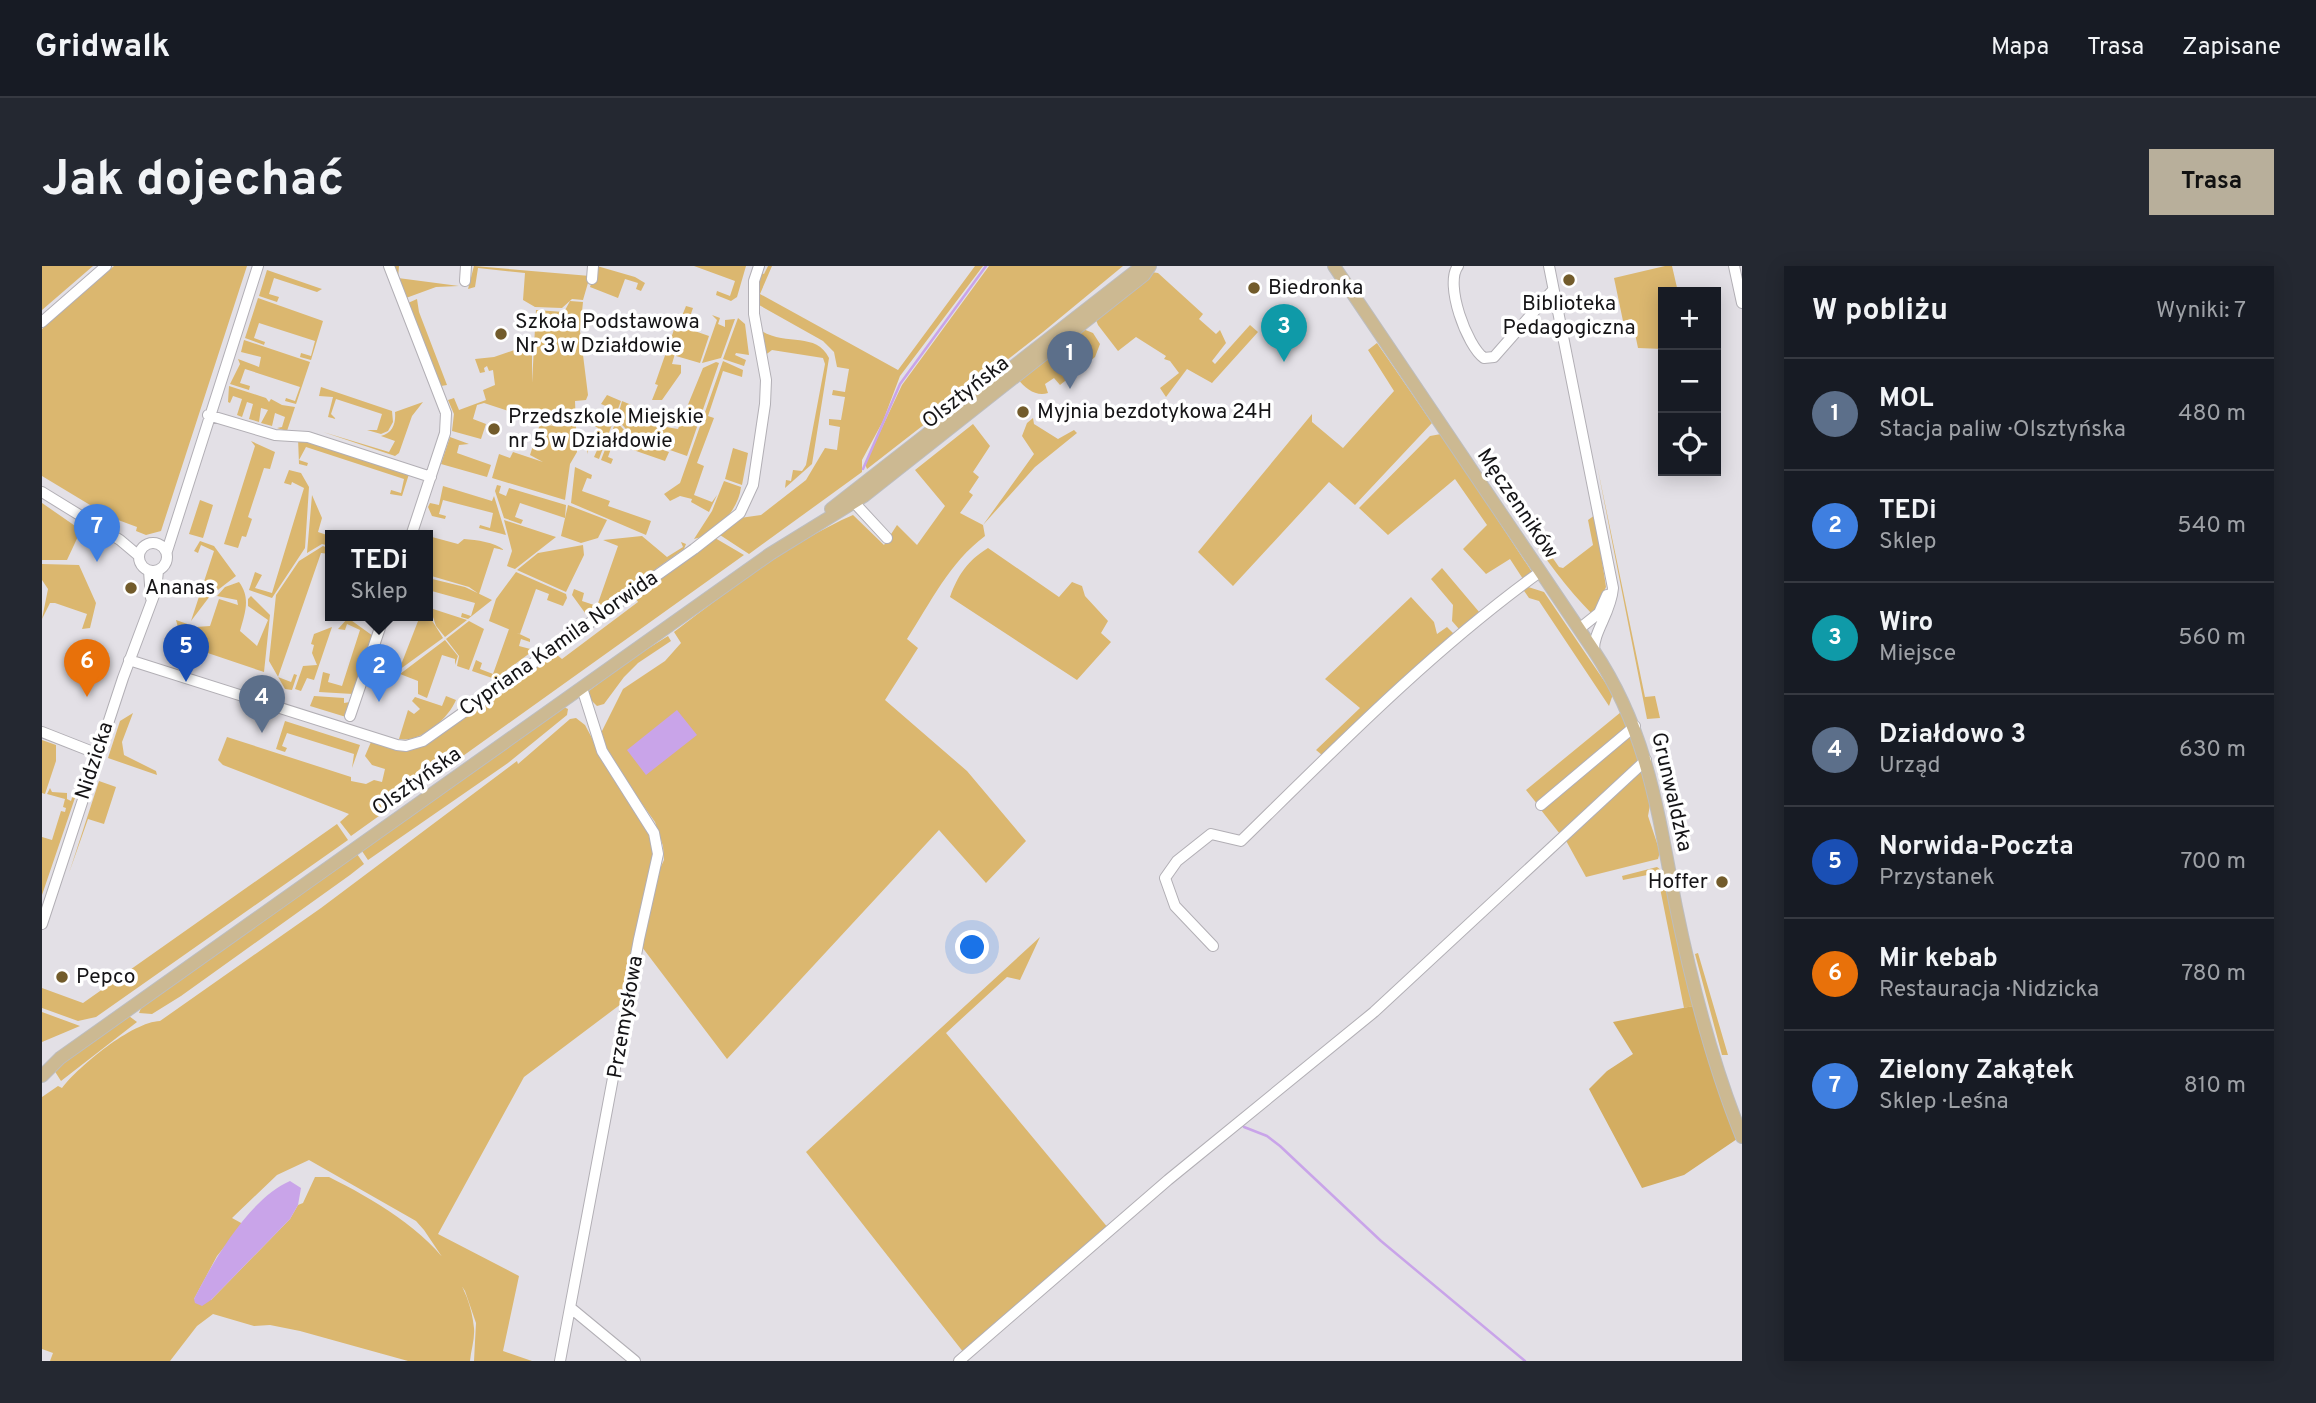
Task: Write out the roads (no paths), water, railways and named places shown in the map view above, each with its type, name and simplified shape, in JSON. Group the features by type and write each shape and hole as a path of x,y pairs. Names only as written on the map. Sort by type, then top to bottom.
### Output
{"main road":[{"name":"Olsztyńska","path":"852,499 1142,266"},
{"name":"Olsztyńska","path":"42,1076 60,1058 852,499 1088,321 1144,275 1150,266"},
{"name":"Męczenników","path":"1326,266 1376,332"},
{"name":"Męczenników","path":"1334,266 1376,332 1594,651 1624,700"},
{"name":"Grunwaldzka","path":"1624,700 1646,760 1701,1016 1742,1138"},
{"name":"Olsztyńska","path":"42,1065 60,1058"}],"street":[{"path":"42,322 106,266"},
{"path":"163,548 150,543 141,552 141,565 154,571 166,564 163,548 258,266"},
{"path":"389,266 440,394 447,425 413,530"},
{"path":"465,281 466,266"},
{"path":"592,279 593,266"},
{"name":"Cypriana Kamila Norwida","path":"129,660 397,745 415,745 423,741 695,549 740,513 753,485 765,404 765,368 754,314 754,281 758,266"},
{"path":"1458,266 1453,282 1461,315 1472,343 1484,358 1494,357 1553,290"},
{"path":"1549,266 1612,600 1604,623 1594,639 1594,651"},
{"path":"1734,266 1742,303"},
{"path":"208,415 275,435 309,437 430,477"},
{"path":"42,492 141,552"},
{"path":"852,499 887,538"},
{"path":"1579,629 1592,622 1603,607 1608,568"},
{"name":"Nidzicka","path":"42,924 129,660 156,590 154,571"},
{"path":"1213,946 1175,906 1165,878 1177,861 1211,834 1241,841 1340,745 1506,597 1540,572"},
{"path":"350,716 382,621"},
{"name":"Przemysłowa","path":"560,1361 572,1309 639,939 658,854 654,833 602,751 582,688"},
{"path":"1541,806 1635,726"},
{"path":"42,732 98,754"},
{"path":"959,1361 1168,1180 1374,1012 1646,760"},
{"path":"572,1309 635,1361"}],"waterway":[{"path":"863,469 900,384 986,266"},
{"path":"1244,1127 1267,1136 1280,1146 1381,1241 1525,1361"}],"place":[{"name":"Biblioteka Pedagogiczna","path":"1569,280"},
{"name":"Biedronka","path":"1254,288"},
{"name":"Szkoła Podstawowa Nr 3 w Działdowie","path":"501,334"},
{"name":"Wiro","path":"1284,362"},
{"name":"MOL","path":"1070,389"},
{"name":"Myjnia bezdotykowa 24H","path":"1023,412"},
{"name":"Przedszkole Miejskie nr 5 w Działdowie","path":"494,429"},
{"name":"Zielony Zakątek","path":"97,562"},
{"name":"Ananas","path":"131,588"},
{"name":"Norwida-Poczta","path":"186,682"},
{"name":"Mir kebab","path":"87,697"},
{"name":"TEDi","path":"379,702"},
{"name":"Działdowo 3","path":"262,733"},
{"name":"Hoffer","path":"1722,882"},
{"name":"Pepco","path":"62,977"}]}
